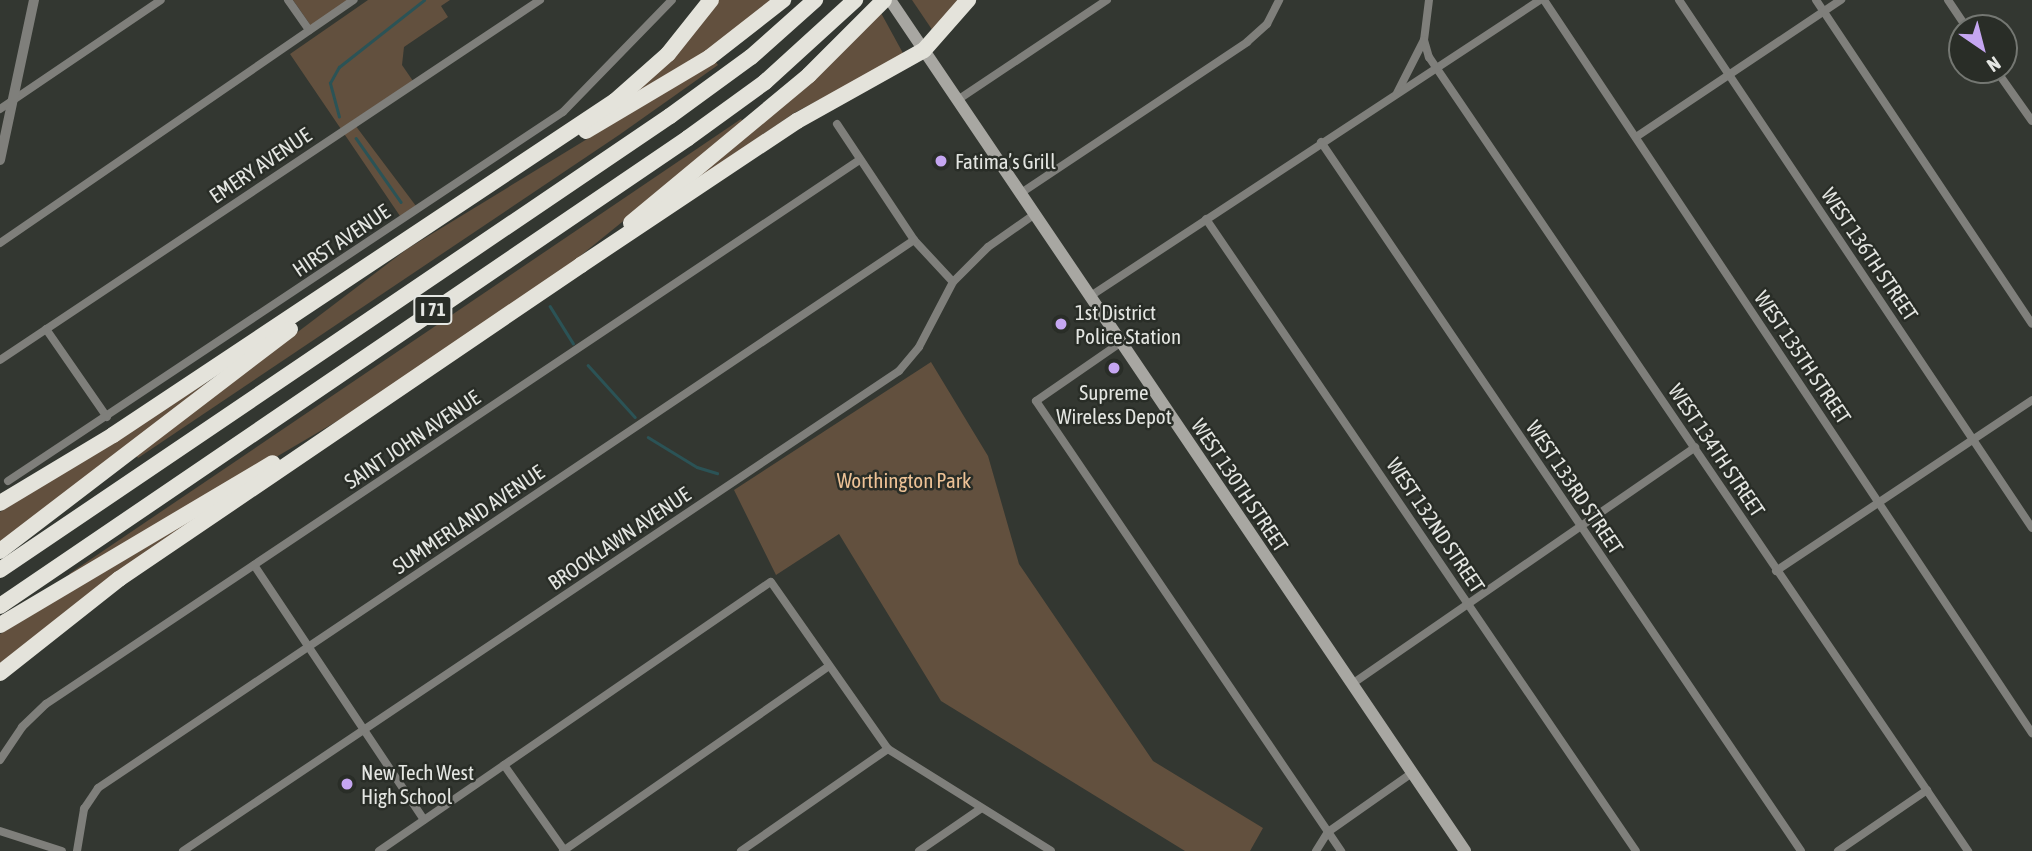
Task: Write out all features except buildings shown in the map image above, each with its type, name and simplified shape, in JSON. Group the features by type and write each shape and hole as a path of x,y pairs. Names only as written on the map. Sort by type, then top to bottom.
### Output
{"highway":[{"path":"0,503 66,466 360,273 629,90 668,54 711,0"},
{"path":"443,217 699,64 783,0"},
{"name":"I 71","path":"0,570 680,110 751,57 815,0"},
{"name":"I 71","path":"0,606 717,117 801,52 855,0"},
{"path":"581,265 809,75 884,0"},
{"path":"0,673 119,579 581,265 806,115 924,50 968,0"},
{"path":"0,551 360,273"},
{"path":"0,625 363,412"}],"main road":[{"name":"WEST 130TH STREET","path":"890,0 1465,851"}],"street":[{"path":"0,160 34,0"},
{"path":"0,109 161,0"},
{"path":"288,0 309,30"},
{"path":"0,243 354,0"},
{"name":"EMERY AVENUE","path":"0,359 540,0"},
{"name":"HIRST AVENUE","path":"8,481 563,112 672,0"},
{"path":"959,99 1107,0"},
{"path":"1021,193 1247,42 1268,24 1279,0"},
{"path":"1395,96 1424,40 1429,0"},
{"path":"1089,297 1321,142 1542,0"},
{"name":"WEST 135TH STREET","path":"1542,0 2032,733"},
{"name":"WEST 136TH STREET","path":"1679,0 2032,528"},
{"path":"1816,0 2032,324"},
{"path":"1636,137 1842,0"},
{"name":"WEST 134TH STREET","path":"1424,40 1437,69 1968,851"},
{"path":"2006,84 2032,121"},
{"path":"837,124 858,161 914,240 953,282"},
{"name":"WEST 133RD STREET","path":"1321,142 1801,851"},
{"name":"SAINT JOHN AVENUE","path":"0,760 22,727 46,704 858,161"},
{"name":"BROOKLAWN AVENUE","path":"183,851 899,371 919,347 953,282 988,247 1035,214"},
{"name":"WEST 132ND STREET","path":"1206,219 1636,851"},
{"name":"SUMMERLAND AVENUE","path":"77,851 84,809 97,788 914,240"},
{"path":"46,329 107,417"},
{"path":"1120,343 1036,401 1341,851"},
{"path":"1776,571 2032,400"},
{"path":"1352,684 1695,447"},
{"path":"254,565 424,820"},
{"path":"379,851 771,582 888,749 1051,851"},
{"path":"505,765 564,851 829,666"},
{"path":"741,851 888,749"},
{"path":"1316,851 1328,832 1412,773"},
{"path":"1838,851 1927,790"},
{"path":"919,851 980,809"},
{"path":"0,831 62,851"}],"green space":[{"path":"293,0 349,0 311,26"},
{"path":"368,0 450,0 441,6 448,17 404,47 402,65 413,81 352,121 416,206 400,216 290,54"},
{"path":"718,0 775,0 744,27 591,124"},
{"path":"912,0 963,0 935,34"},
{"path":"881,13 904,55 794,113 676,194 821,73"},
{"path":"715,61 718,65 619,135 138,458 136,455 407,249"},
{"path":"741,119 744,123 563,270 351,413 72,577 69,574"},
{"name":"Worthington Park","path":"931,362 988,456 1019,564 1153,761 1263,828 1250,851 1185,851 941,701 839,534 776,575 734,490"},
{"path":"233,366 0,544 0,512"},
{"path":"220,502 0,665 0,634"}],"waterway":[{"path":"339,117 330,83 339,67 424,0"},
{"path":"356,138 401,202"},
{"path":"550,306 573,343"},
{"path":"588,365 635,417"},
{"path":"648,437 697,467 717,473"}],"place":[{"name":"Fatima’s Grill","path":"941,161"},
{"name":"1st District Police Station","path":"1061,324"},
{"name":"Supreme Wireless Depot","path":"1114,368"},
{"name":"New Tech West High School","path":"347,784"}]}
